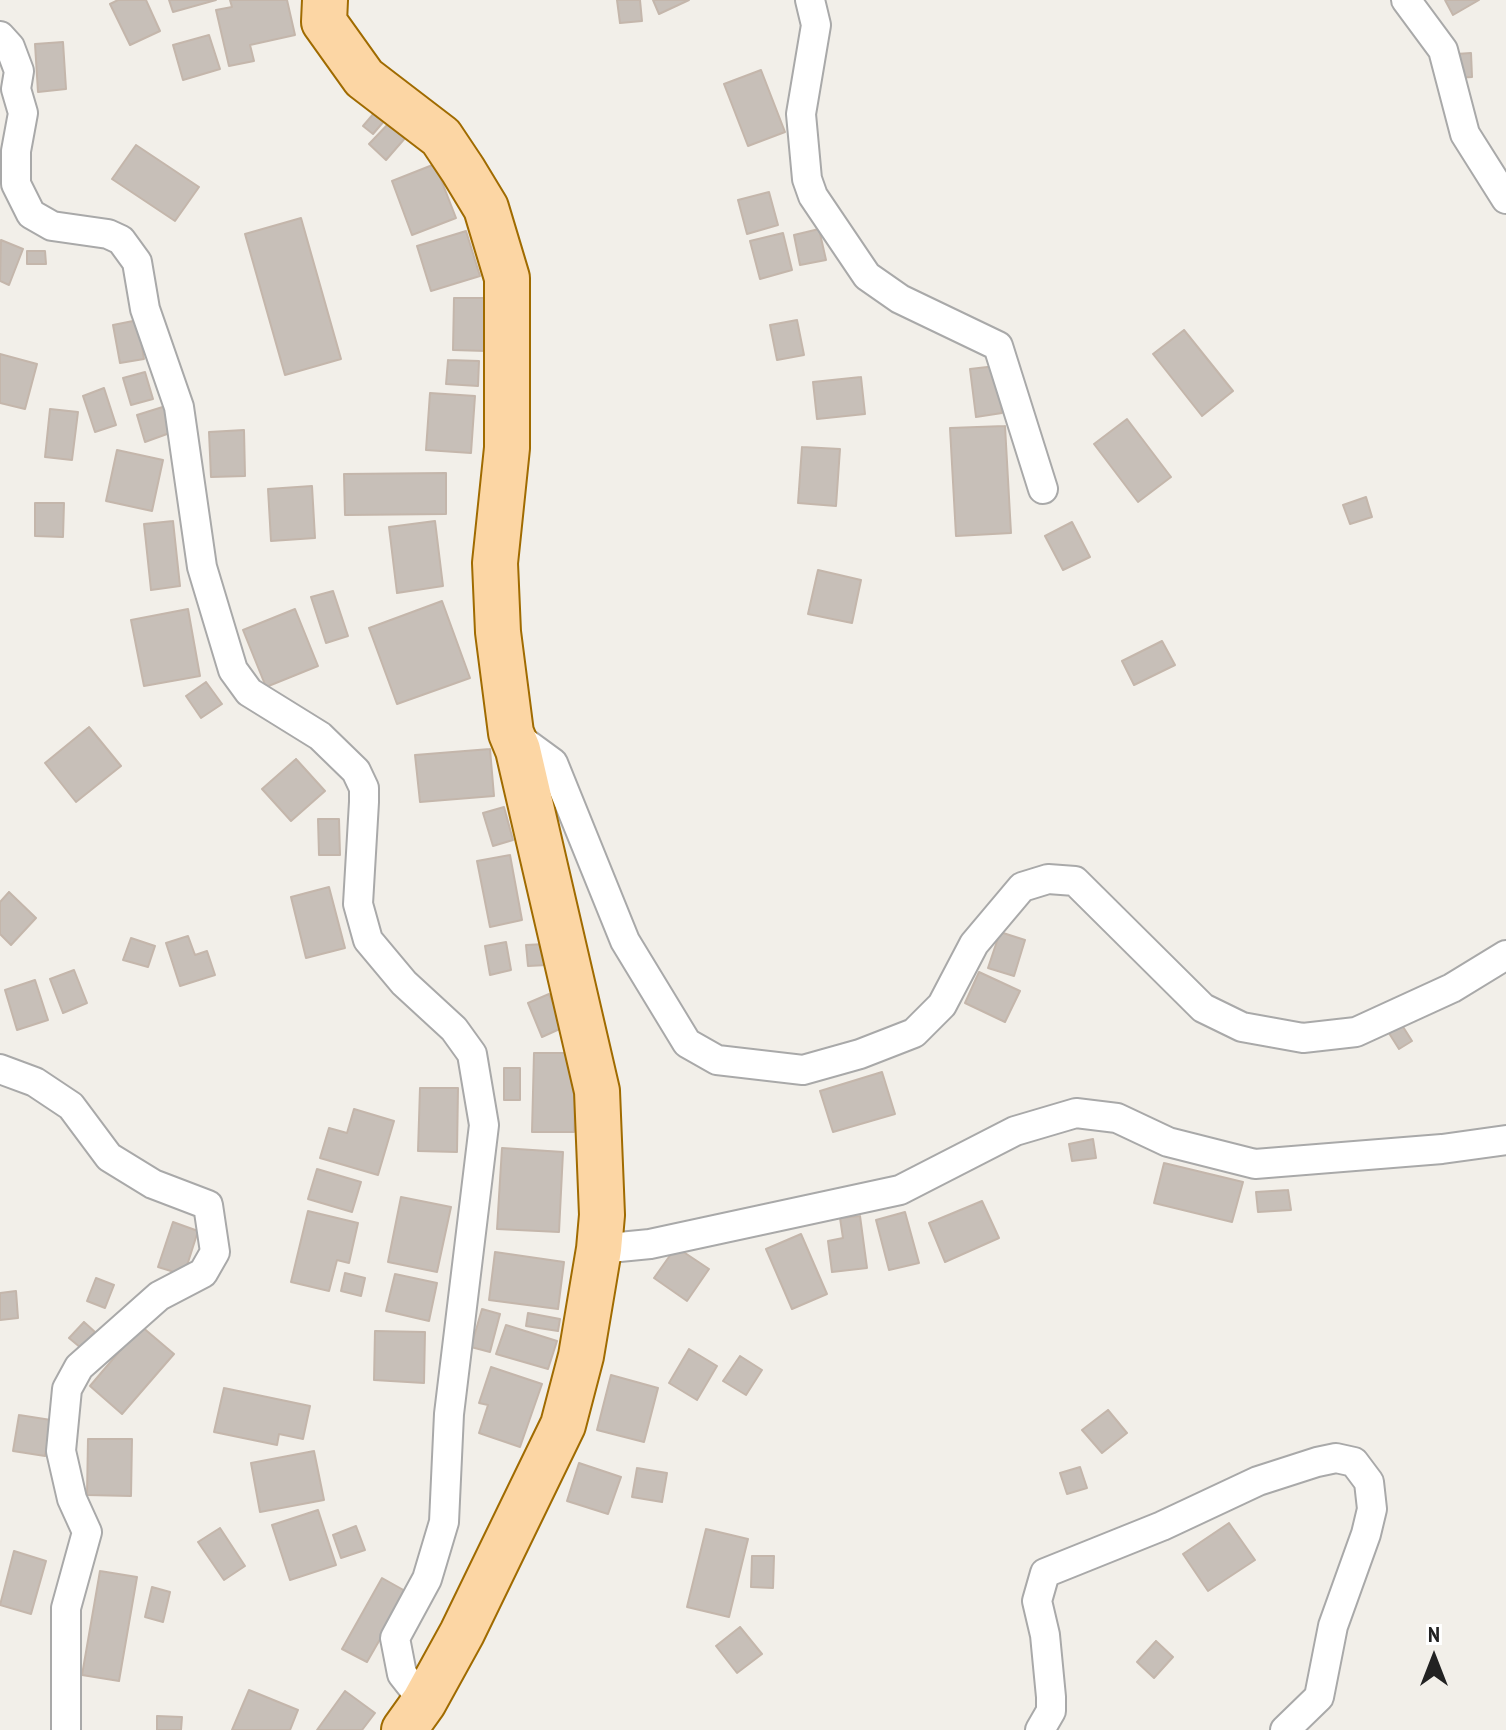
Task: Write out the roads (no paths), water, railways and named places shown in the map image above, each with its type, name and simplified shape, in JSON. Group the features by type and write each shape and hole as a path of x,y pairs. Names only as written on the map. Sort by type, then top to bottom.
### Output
{"main road":[{"path":"325,0 324,22 364,78 441,137 456,159 486,208 507,278 507,448 495,563 498,632 511,733 518,750 597,1091 602,1215 599,1249 581,1356 563,1425 462,1633 414,1716"}],"street":[{"path":"810,0 816,25 801,114 807,179 813,196 867,276 900,299 998,346 1043,489"},
{"path":"1406,0 1443,50 1465,134 1506,199"},
{"path":"0,36 10,47 19,71 16,89 23,113 16,151 16,184 31,214 52,226 108,234 121,240 137,262 149,321 179,407 202,567 233,670 249,692 320,736 356,771 364,788 358,904 368,940 404,983 454,1029 472,1054 484,1125 449,1414 444,1522 427,1579 395,1638 414,1716"},
{"path":"511,733 553,763 625,941 687,1043 717,1060 803,1070 860,1054 914,1033 942,1005 974,944 1022,887 1048,879 1075,881 1203,1008 1242,1027 1303,1038 1356,1032 1452,988 1506,955"},
{"path":"0,1069 35,1082 71,1106 109,1157 153,1184 208,1205 215,1252 203,1273 159,1296 79,1367 67,1389 61,1451 72,1499 87,1532 66,1608 66,1730"},
{"path":"599,1249 650,1244 900,1190 1015,1131 1076,1113 1109,1116 1168,1142 1255,1164 1442,1149 1506,1140"},
{"path":"1040,1730 1051,1711 1045,1635 1037,1601 1045,1573 1162,1526 1258,1481 1336,1458 1354,1462 1369,1482 1372,1509 1366,1534 1333,1626 1319,1697 1285,1730"}]}
